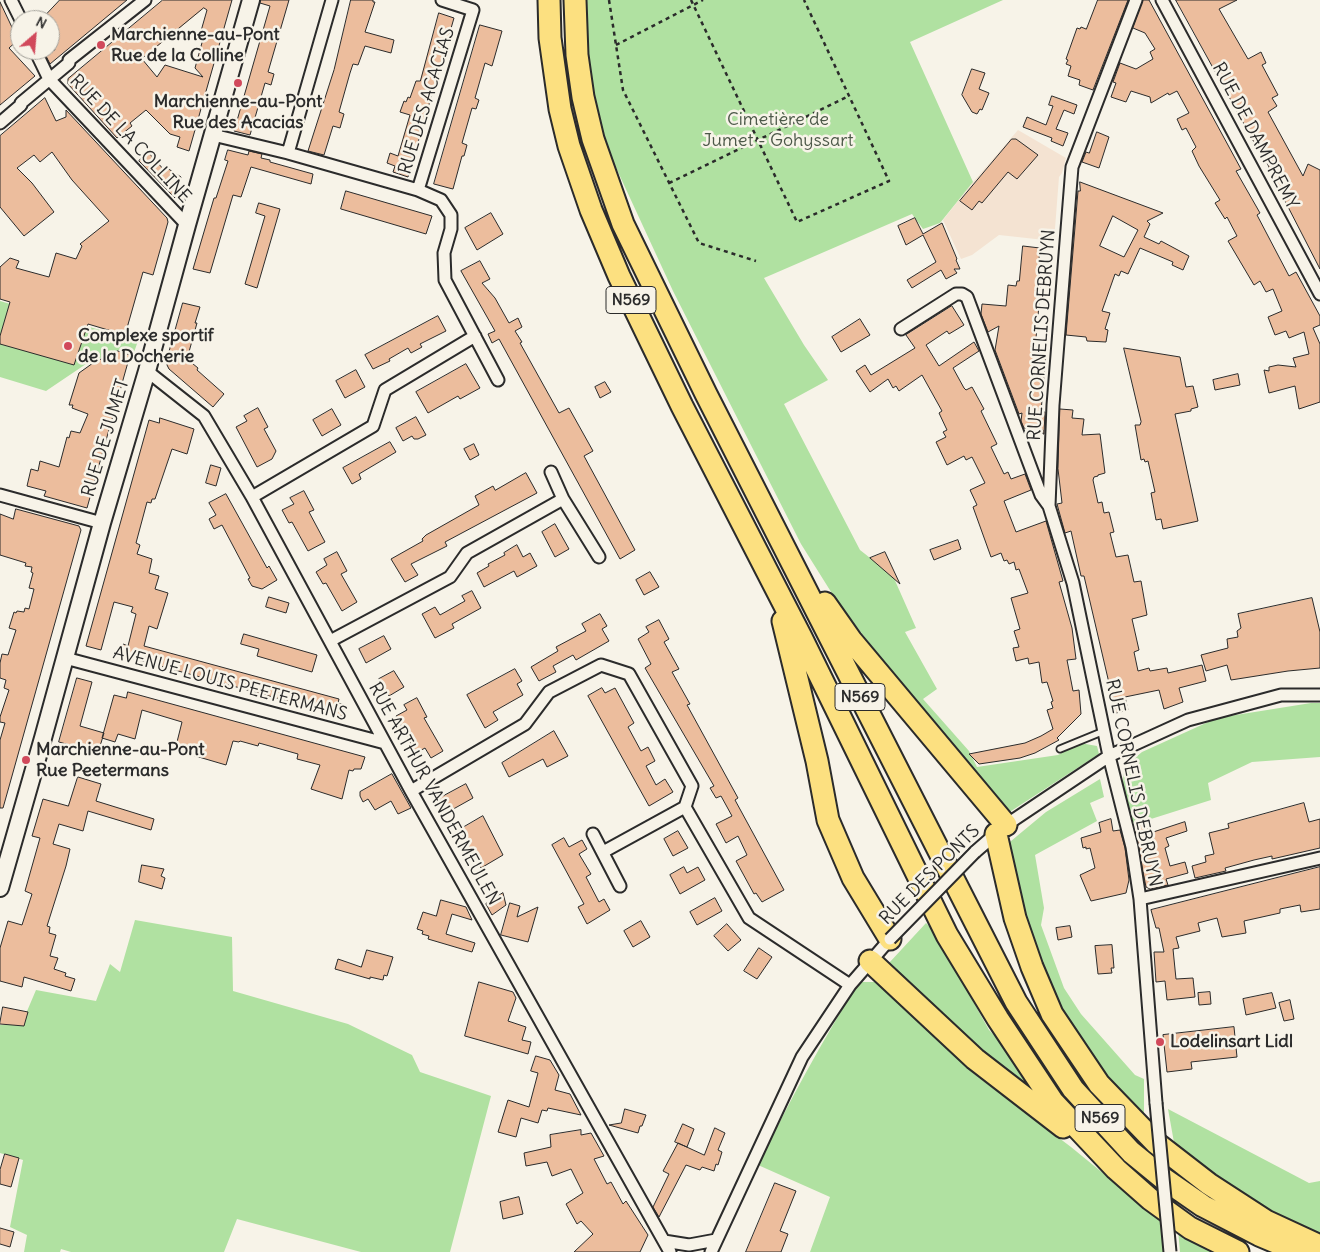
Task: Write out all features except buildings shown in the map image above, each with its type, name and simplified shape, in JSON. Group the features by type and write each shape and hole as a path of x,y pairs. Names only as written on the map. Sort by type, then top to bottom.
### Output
{"highway":[{"name":"N569","path":"549,0 550,38 560,108 569,146 591,210 619,276 772,580 947,935 998,1019 1053,1102 1112,1165 1150,1199 1190,1228 1238,1252"},
{"name":"N569","path":"575,0 577,56 583,97 593,139 623,224 706,394 1011,993 1073,1089 1131,1152 1164,1179 1203,1206 1259,1235 1298,1252"},
{"path":"782,543 851,640 1001,830 1015,918 1032,967 1052,1014 1099,1084 1156,1143 1209,1184 1266,1221 1320,1246"},
{"path":"772,580 806,715 828,820 853,878 890,939"},
{"path":"870,961 975,1059 1112,1165"}],"street":[{"path":"0,123 69,63 69,60 76,54 145,0"},
{"name":"RUE DE JUMET","path":"0,888 251,0"},
{"path":"288,153 332,0"},
{"name":"RUE DES ACACIAS","path":"213,134 418,190 473,10 442,0"},
{"name":"RUE CORNELIS DEBRUYN","path":"1136,0 1072,167 1053,405 1049,506 1073,584 1109,756 1132,847 1140,899 1170,1252"},
{"name":"RUE DE DAMPREMY","path":"1162,0 1319,290"},
{"name":"RUE DE LA COLLINE","path":"40,60 50,79 187,225"},
{"path":"418,190 441,200 451,215 452,229 444,253 445,280 498,380"},
{"name":"RUE CORNELIS DEBRUYN","path":"901,329 956,294 962,294 967,297 1040,495 1049,506"},
{"path":"252,497 373,426 385,390 475,336"},
{"name":"RUE ARTHUR VANDERMEULEN","path":"147,371 204,416 252,497 411,791 670,1252"},
{"path":"551,472 563,499 599,557"},
{"path":"0,495 102,523"},
{"path":"330,641 450,576 467,553 563,499"},
{"name":"AVENUE LOUIS PEETERMANS","path":"65,658 386,743"},
{"path":"411,791 525,724 549,692 600,665 629,674 692,786 685,807 603,852"},
{"name":"RUE DES PONTS","path":"711,1252 802,1057 850,985 870,961 975,852 1001,830 1109,756 1188,720 1281,696 1320,695"},
{"path":"685,807 749,918 850,985"},
{"path":"593,834 620,886"},
{"path":"1140,899 1320,858"},
{"path":"664,1241 689,1245 716,1240"}],"lane":[{"path":"1060,749 1104,731"}],"path":[{"path":"609,0 623,90 699,243 756,261"},
{"path":"691,0 797,222 889,181 804,0"},
{"path":"616,44 703,0"},
{"path":"669,183 849,96"}],"shaded area":[{"path":"1018,130 1066,158 1059,177 1054,241 999,235 972,255 961,259 943,220"}],"green space":[{"name":"Cimetière de Jumet - Gohyssart","path":"586,0 1003,0 910,42 973,182 940,223 923,229 912,214 764,278 804,345 828,380 784,404 860,550 893,576 916,628 905,632 937,689 923,699 969,751 977,767 1058,755 1080,743 1097,746 1099,754 1008,813 928,718 838,603 801,544 673,291 606,146 594,102 589,61"},
{"name":"Complexe sportif de la Docherie","path":"0,301 138,341 133,355 119,350 86,364 46,391 0,377"},
{"path":"1320,703 1320,757 1252,762 1208,783 1211,800 1132,825 1123,784 1124,767 1142,752 1217,718"},
{"path":"1100,779 1104,797 1090,803 1097,821 1035,855 1044,908 1041,925 1064,988 1081,1014 1135,1075 1144,1079 1144,1124 1065,1027 1028,937 1005,846 1046,812"},
{"path":"135,920 232,937 233,991 348,1024 412,1055 420,1072 491,1096 450,1252 361,1252 237,1219 224,1252 71,1252 61,1249 60,1252 24,1252 27,1235 10,1227 23,1160 0,1153 0,1025 22,1023 36,990 96,1001 110,964 120,972"},
{"path":"926,923 934,931 989,1030 1020,1068 1042,1111 902,981 889,963"},
{"path":"859,982 876,982 974,1074 1071,1147 1164,1223 1163,1252 810,1252 830,1197 758,1165 806,1072"},
{"path":"1168,1109 1309,1183 1320,1181 1320,1239 1287,1226 1175,1148"},
{"path":"1178,1230 1220,1252 1180,1252"}],"place":[{"name":"Marchienne-au-Pont Rue de la Colline","path":"101,45"},
{"name":"Marchienne-au-Pont Rue des Acacias","path":"238,83"},
{"name":"Complexe sportif de la Docherie","path":"68,346"},
{"name":"Marchienne-au-Pont Rue Peetermans","path":"26,760"},
{"name":"Lodelinsart Lidl","path":"1160,1042"}]}
